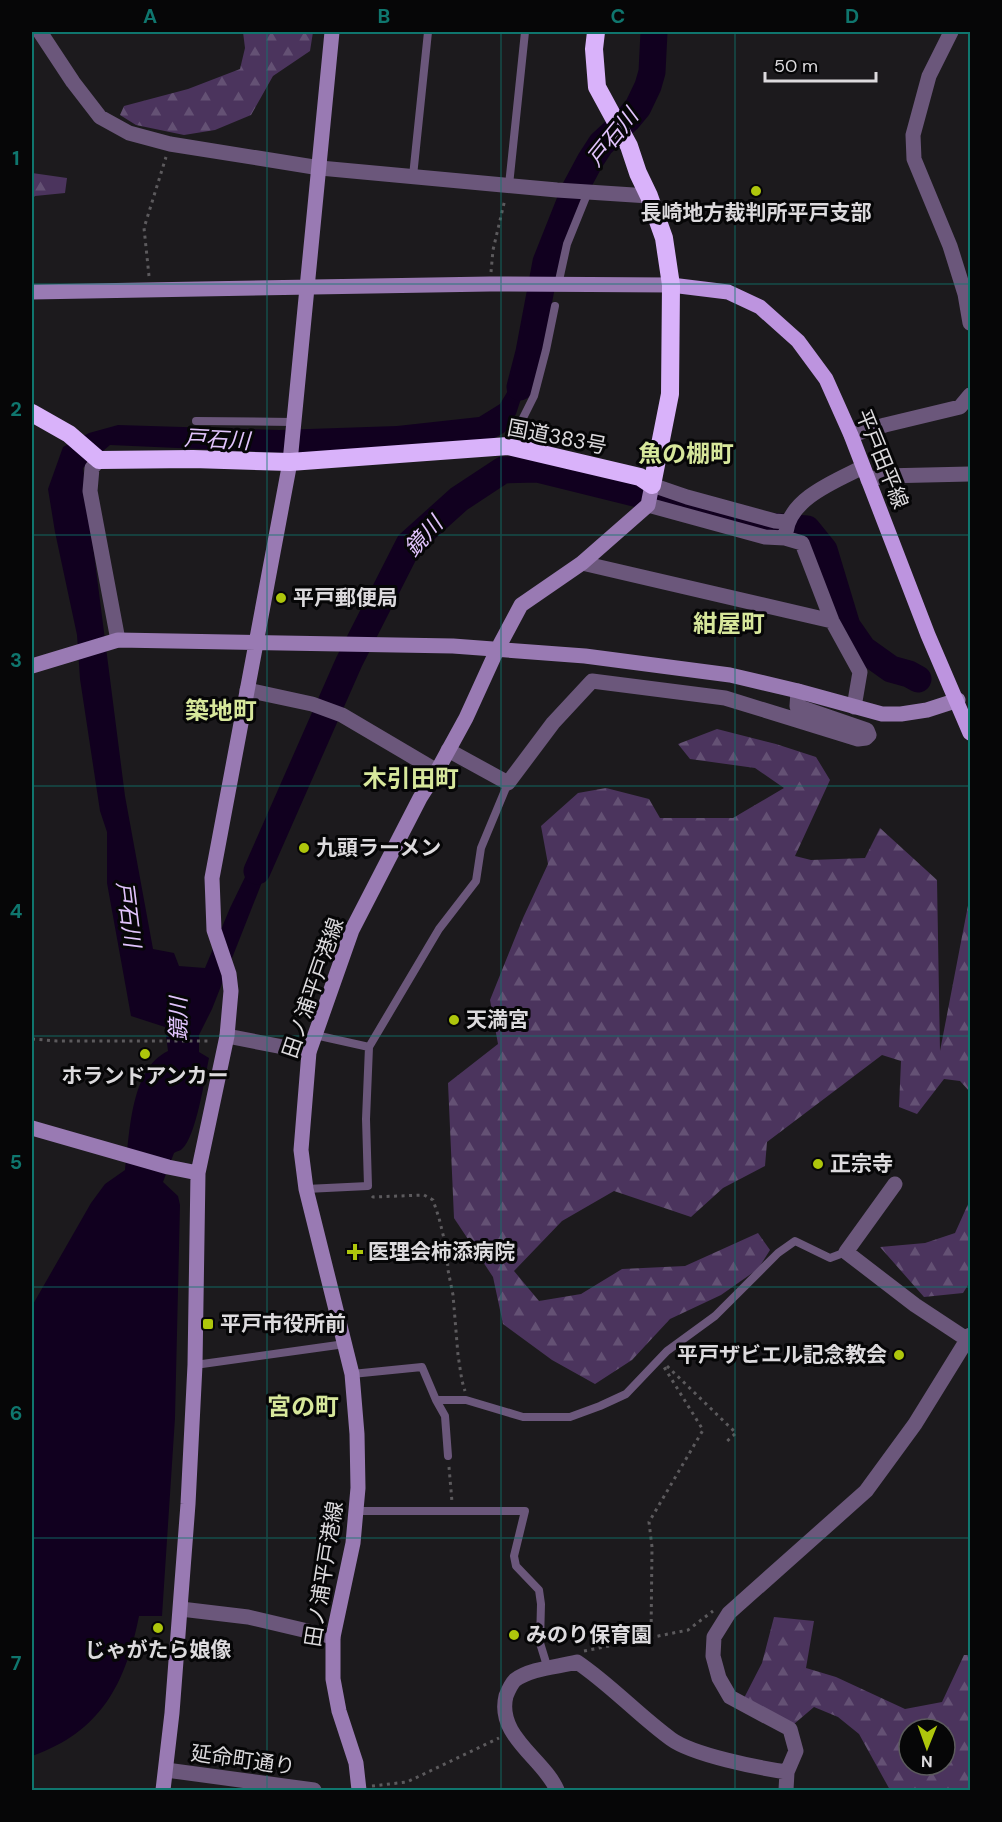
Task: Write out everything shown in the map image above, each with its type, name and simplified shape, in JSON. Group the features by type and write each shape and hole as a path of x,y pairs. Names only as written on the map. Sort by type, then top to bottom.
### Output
{"highway":[{"path":"596,32 594,49 597,87 629,146 638,173 650,196 664,238 671,285 670,394 650,495"},
{"path":"32,413 69,434 99,460"},
{"name":"国道383号","path":"99,460 193,459 290,462 508,446 640,477 650,495"}],"main road":[{"name":"平戸田平線","path":"671,285 728,292 760,307 798,341 826,379 851,435 928,635 958,700 970,733"}],"street":[{"path":"40,32 72,82 100,117 129,133 170,144 320,168 557,190 650,196"},
{"path":"163,1791 181,1609 195,1365 198,1173 227,1036 231,991 229,974 214,930 212,878 290,462 332,32"},
{"path":"951,32 926,86 913,135 914,159 950,246 965,294 970,323"},
{"path":"32,292 490,284 671,285"},
{"path":"851,435 960,407 970,395"},
{"path":"99,460 93,468 90,491 118,640"},
{"path":"786,532 810,495 865,473 883,476 970,474"},
{"path":"650,495 687,497 775,521 802,543 832,621 861,672 854,707"},
{"name":"田ノ浦平戸港線","path":"358,1789 356,1763 339,1711 333,1679 333,1637 353,1543 358,1488 357,1434 352,1374 346,1344 306,1190 301,1150 309,1052 352,930 420,798 466,718 496,650 521,605 582,563 650,495"},
{"path":"582,563 832,621"},
{"path":"32,666 118,640 453,646 585,656 730,675 882,714 927,710 958,700"},
{"path":"448,750 508,783 553,723 592,681 725,698 858,740 869,735 867,730 797,706 798,691"},
{"path":"247,690 312,704 342,715 437,771"},
{"path":"227,1036 309,1052"},
{"path":"32,1128 168,1167 198,1173"},
{"path":"786,1791 787,1772 796,1751 790,1729 730,1697 719,1678 713,1656 714,1637 729,1613 866,1491 915,1424 969,1337 915,1305 846,1252 895,1184"},
{"path":"181,1609 248,1617 333,1637"},
{"path":"557,1791 512,1731 506,1717 505,1702 514,1681 531,1673 577,1662 601,1678 673,1741 701,1752 759,1768 787,1772"},
{"name":"延命町通り","path":"166,1770 314,1791"}],"lane":[{"path":"413,176 428,32"},
{"path":"508,185 525,32"},
{"path":"558,285 567,244 588,192"},
{"path":"508,446 534,396 555,306"},
{"path":"196,422 294,425"},
{"path":"306,1190 368,1186 366,1119 369,1047 439,929 476,881 481,848 508,783"},
{"path":"315,1035 369,1047"},
{"path":"436,1400 469,1401 523,1417 570,1417 626,1394 667,1351 714,1316 778,1252 795,1241 830,1258 846,1252"},
{"path":"195,1365 346,1344"},
{"path":"352,1374 422,1367 445,1416 448,1456"},
{"path":"356,1511 525,1511 514,1556 516,1566 539,1590 540,1643 548,1669"}],"path":[{"path":"150,290 144,228 170,144"},
{"path":"490,284 493,250 508,185"},
{"path":"32,1039 212,1041"},
{"path":"368,1186 369,1194 373,1197 424,1195 432,1200 447,1251 447,1270 453,1295 462,1381 469,1401"},
{"path":"660,1359 736,1433 724,1444"},
{"path":"651,1636 652,1547 649,1522 703,1430 660,1359"},
{"path":"448,1456 453,1510"},
{"path":"573,1663 586,1649 688,1630 714,1610"},
{"path":"358,1789 407,1782 512,1731"}],"green space":[{"path":"243,32 313,32 310,51 273,76 251,115 215,130 184,135 136,125 120,115 124,106 188,89 240,69 245,48"},
{"path":"32,173 67,178 65,193 35,196 32,199"},
{"path":"717,729 816,757 830,780 795,856 811,860 865,858 880,828 937,880 940,1051 970,895 970,1092 960,1081 944,1079 917,1114 899,1107 901,1061 882,1055 767,1142 765,1166 723,1188 691,1217 614,1191 562,1221 514,1271 539,1301 581,1294 622,1269 685,1266 758,1233 770,1250 758,1269 721,1295 670,1319 632,1360 595,1384 552,1360 503,1324 493,1277 454,1218 448,1083 498,1044 490,1000 523,918 548,864 541,826 578,793 606,788 649,799 660,818 733,818 784,788 755,768 690,759 678,744"},
{"path":"970,1190 970,1282 963,1293 924,1297 880,1247 925,1243 955,1233 969,1202"},
{"path":"774,1617 814,1621 806,1668 836,1677 905,1709 942,1702 964,1655 970,1655 970,1790 890,1790 859,1734 838,1717 814,1707 794,1724 744,1698 762,1663"}],"water":[{"path":"525,349 535,356 516,414 505,432 493,439 312,454 110,445 83,468 125,796 153,949 174,953 179,966 205,968 230,908 264,838 279,839 212,1009 199,1035 199,1052 209,1058 199,1106 192,1132 181,1150 174,1153 163,1182 178,1196 180,1205 175,1418 162,1616 139,1616 134,1640 118,1683 107,1702 93,1719 56,1746 32,1756 32,1306 91,1203 105,1184 125,1170 131,1121 139,1087 155,1060 168,1051 165,1027 131,1016 107,883 107,832 100,811 80,679 77,635 48,489 63,447 89,433 118,425 279,430 397,426 479,417 500,404 509,389"}],"waterway":[{"name":"戸石川","path":"520,387 546,262 575,189 590,161 601,144 638,107 648,86 652,72 654,32"},
{"name":"鏡川","path":"257,871 349,662 409,544 459,499 503,470 537,469 768,526 807,529 824,550 847,626 863,649 891,669 918,679"}],"place":[{"name":"長崎地方裁判所平戸支部","path":"756,191"},
{"name":"平戸郵便局","path":"281,598"},
{"name":"九頭ラーメン","path":"304,848"},
{"name":"天満宮","path":"454,1020"},
{"name":"ホランドアンカー","path":"145,1054"},
{"name":"正宗寺","path":"818,1164"},
{"name":"医理会柿添病院","path":"355,1252"},
{"name":"平戸市役所前","path":"208,1324"},
{"name":"平戸ザビエル記念教会","path":"899,1355"},
{"name":"じゃがたら娘像","path":"158,1628"},
{"name":"みのり保育園","path":"514,1635"}],"district":[{"name":"魚の棚町","path":"686,454"},
{"name":"紺屋町","path":"729,624"},
{"name":"築地町","path":"221,711"},
{"name":"木引田町","path":"411,779"},
{"name":"宮の町","path":"303,1407"}]}
